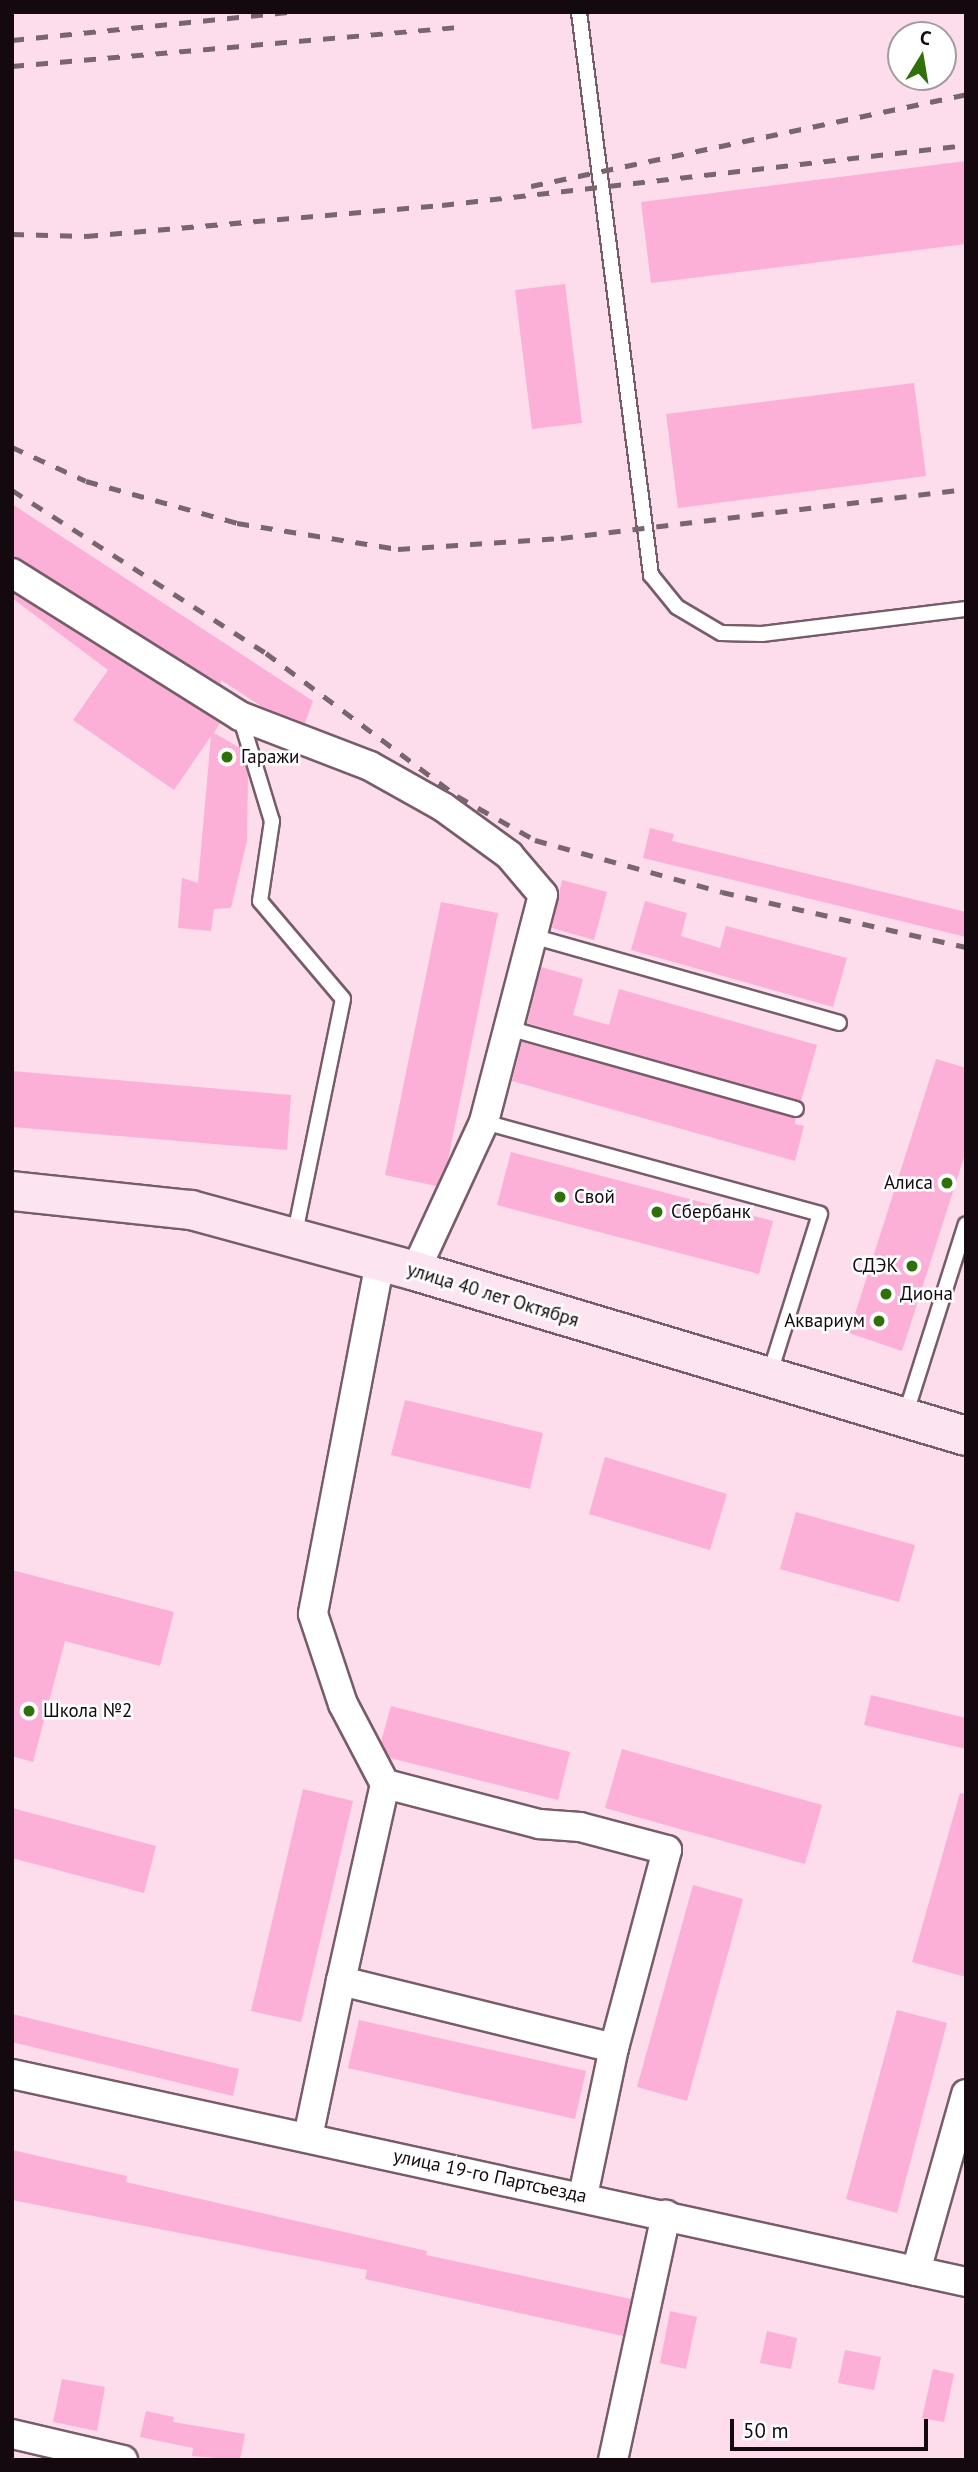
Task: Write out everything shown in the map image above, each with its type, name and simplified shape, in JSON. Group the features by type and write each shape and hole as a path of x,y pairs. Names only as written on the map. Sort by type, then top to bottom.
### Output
{"main road":[{"name":"улица 40 лет Октября","path":"12,1191 151,1204 294,1239 398,1266 966,1436"}],"street":[{"path":"12,573 240,716 370,766 443,807 509,855 543,895 484,1122 398,1266 313,1614 343,1704 385,1784 308,2137"},
{"path":"385,1784 539,1824 580,1827 667,1850 614,2048 583,2196"},
{"path":"341,1981 614,2048"},
{"name":"улица 19-го Партсъезда","path":"12,2074 583,2196 966,2282"},
{"path":"916,2270 966,2094"},
{"path":"613,2460 666,2215"},
{"path":"12,2434 123,2460"}],"lane":[{"path":"579,12 651,575 677,607 721,633 762,634 966,609"},
{"path":"240,716 271,821 261,901 342,999 294,1239"},
{"path":"532,936 839,1023"},
{"path":"508,1028 796,1109"},
{"path":"484,1122 820,1214 768,1377"},
{"path":"904,1418 966,1224"}],"building":[{"path":"966,161 966,244 651,283 641,202"},
{"path":"565,284 582,423 532,429 515,290"},
{"path":"914,383 926,476 678,508 666,414"},
{"name":"Гаражи","path":"12,504 313,701 305,723 261,706 221,680 221,684 12,556"},
{"name":"Гаражи","path":"12,593 220,723 214,733 240,748 248,774 247,841 231,908 214,909 211,931 178,928 182,878 198,883 211,736 174,790 73,720 108,670 12,598"},
{"path":"650,828 674,834 672,841 966,912 966,937 643,858"},
{"path":"562,880 607,892 594,940 552,928"},
{"path":"645,901 687,913 681,936 720,948 726,926 847,958 833,1007 631,950"},
{"path":"441,902 498,913 448,1160 436,1186 385,1175"},
{"path":"541,967 583,979 573,1015 609,1025 619,989 817,1045 801,1101 527,1023"},
{"path":"522,1042 796,1118 795,1124 804,1126 795,1161 512,1081"},
{"path":"936,1059 966,1068 966,1151 902,1351 849,1333"},
{"path":"12,1071 291,1095 287,1150 12,1127"},
{"path":"511,1152 773,1221 759,1274 497,1205"},
{"path":"405,1400 543,1433 530,1489 391,1455"},
{"path":"605,1457 727,1494 710,1550 589,1514"},
{"path":"796,1512 915,1545 899,1602 780,1569"},
{"name":"Школа №2","path":"12,1570 174,1612 160,1666 65,1641 33,1762 12,1756"},
{"path":"871,1695 966,1718 966,1749 864,1725"},
{"path":"391,1706 570,1752 558,1800 390,1758 381,1742"},
{"path":"622,1749 822,1805 805,1864 605,1808"},
{"path":"303,1789 353,1801 301,2022 251,2011"},
{"path":"960,1793 966,1794 966,1977 912,1962"},
{"path":"12,1808 156,1846 144,1893 12,1858"},
{"path":"693,1885 743,1899 687,2101 637,2087"},
{"path":"897,2010 947,2023 897,2213 846,2199"},
{"path":"12,2014 239,2069 233,2096 12,2042"},
{"path":"359,2020 586,2071 575,2119 348,2068"},
{"path":"12,2150 127,2176 126,2182 427,2251 426,2255 631,2299 623,2336 365,2279 367,2270 12,2200"},
{"path":"670,2311 697,2317 686,2369 660,2363"},
{"path":"767,2331 797,2338 791,2369 760,2363"},
{"path":"845,2350 881,2357 874,2390 838,2383"},
{"path":"933,2369 954,2374 944,2422 922,2418"},
{"path":"62,2379 105,2387 97,2431 53,2422"},
{"path":"146,2411 174,2417 173,2422 245,2434 240,2460 192,2456 193,2448 140,2437"}],"railway":[{"path":"12,40 288,12"},
{"path":"12,66 459,27"},
{"path":"531,186 966,94"},
{"path":"12,234 86,236 442,205 966,145"},
{"path":"12,447 86,481 237,523 398,549 561,538 966,489"},
{"path":"12,490 266,653 457,796 535,840 722,892 966,947"}],"place":[{"name":"Гаражи","path":"227,757"},
{"name":"Алиса","path":"947,1183"},
{"name":"Свой","path":"560,1197"},
{"name":"Сбербанк","path":"657,1212"},
{"name":"СДЭК","path":"912,1266"},
{"name":"Диона","path":"886,1294"},
{"name":"Аквариум","path":"879,1321"},
{"name":"Школа №2","path":"29,1711"}]}
